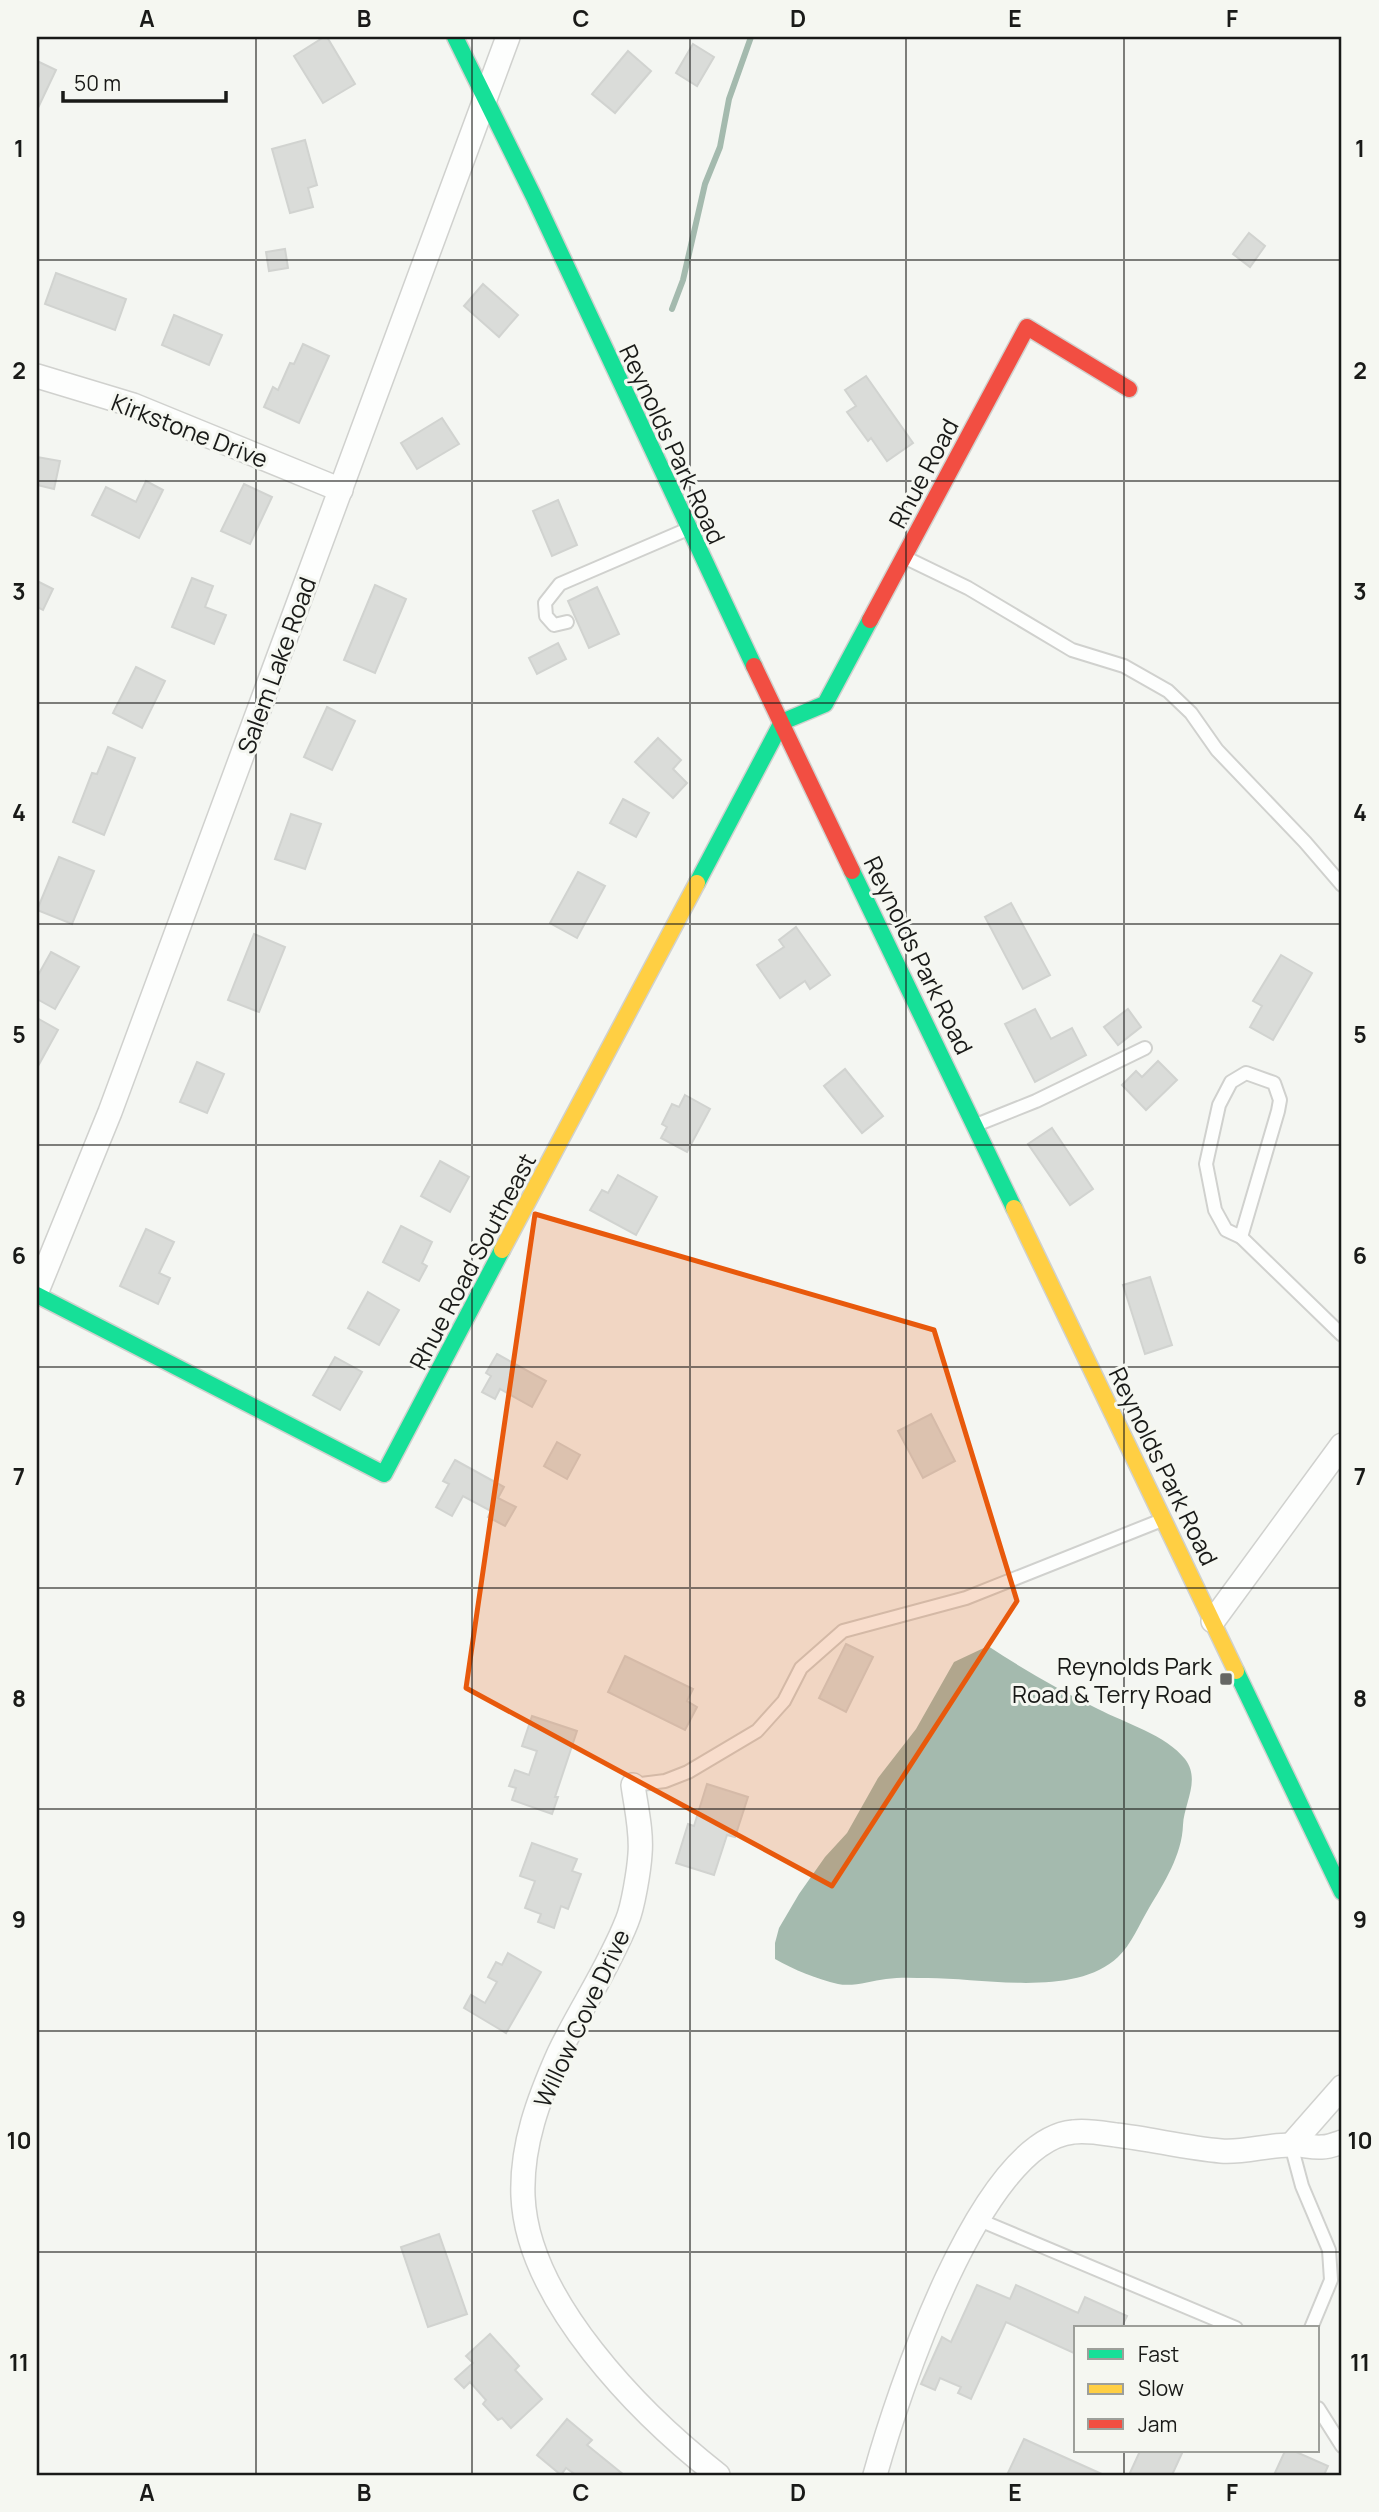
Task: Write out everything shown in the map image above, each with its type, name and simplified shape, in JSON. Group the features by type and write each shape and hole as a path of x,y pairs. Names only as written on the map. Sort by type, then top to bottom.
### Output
{"main road":[{"name":"Reynolds Park Road","path":"455,37 1342,1892"},
{"name":"Rhue Road","path":"782,722 825,704 1027,327 1129,389"},
{"name":"Rhue Road Southeast","path":"37,1293 384,1474 782,722"}],"street":[{"name":"Salem Lake Road","path":"37,1293 110,1112 508,37"},
{"name":"Kirkstone Drive","path":"37,376 133,405 341,490"},
{"path":"1213,1620 1340,1449"},
{"name":"Willow Cove Drive","path":"633,1785 641,1853 628,1920 559,2054 537,2108 524,2167 526,2216 536,2254 552,2290 578,2332 602,2364 656,2422 718,2475"},
{"path":"1291,2144 1342,2087"},
{"path":"875,2475 887,2432 929,2320 957,2257 977,2218 998,2189 1018,2165 1040,2146 1056,2136 1074,2132 1105,2133 1223,2151 1291,2144 1322,2147 1342,2142"}],"lane":[{"path":"568,622 554,625 546,616 545,603 560,584 688,529"},
{"path":"903,557 968,588 1072,650 1124,666 1168,691 1191,713 1217,750 1342,885"},
{"path":"975,1126 1036,1101 1145,1048"},
{"path":"1241,1237 1251,1197 1267,1155 1280,1100 1274,1083 1246,1073 1231,1082 1219,1105 1206,1164 1215,1210 1226,1230 1241,1237 1342,1335"},
{"path":"633,1785 665,1781 688,1772 757,1731 785,1701 801,1668 843,1631 966,1598 1164,1519"},
{"path":"1291,2144 1302,2186 1329,2250 1331,2280 1312,2326"},
{"path":"977,2218 1231,2326"},
{"path":"1320,2411 1342,2446"}],"highlighted area":[{"path":"535,1214 934,1330 1017,1601 832,1886 466,1688"}],"shaded area":[{"path":"988,1646 1070,1695 1156,1736 1177,1751 1190,1767 1192,1783 1176,1858 1127,1946 1118,1957 1100,1970 1078,1978 1027,1983 891,1978 844,1985 814,1977 775,1959 779,1928 799,1894 825,1857 847,1833 878,1778 916,1729 954,1662"}],"building":[{"path":"327,37 355,84 323,103 294,56"},
{"path":"693,44 714,57 697,86 676,73"},
{"path":"628,51 651,71 615,113 592,94"},
{"path":"37,61 56,70 37,110"},
{"path":"305,140 317,185 308,188 313,207 290,213 272,149"},
{"path":"1249,233 1265,246 1250,267 1233,254"},
{"path":"285,249 288,268 269,271 266,252"},
{"path":"56,273 126,299 115,330 45,304"},
{"path":"483,284 518,315 499,337 464,306"},
{"path":"174,315 222,335 209,365 162,345"},
{"path":"303,344 329,356 299,423 264,407 273,387 278,390 290,363 294,364"},
{"path":"866,376 913,443 887,461 871,438 868,441 847,412 856,406 845,390"},
{"path":"442,418 459,444 417,469 401,443"},
{"path":"37,457 60,461 54,489 37,485"},
{"path":"146,481 163,490 139,538 92,515 106,487 136,502"},
{"path":"244,484 272,497 250,544 221,531"},
{"path":"558,500 577,545 552,556 533,511"},
{"path":"192,578 213,586 205,607 226,615 214,644 172,627"},
{"path":"37,581 53,589 43,610 37,607"},
{"path":"375,585 406,599 375,673 344,660"},
{"path":"597,587 619,634 589,648 568,601"},
{"path":"558,643 566,659 537,674 529,658"},
{"path":"136,667 165,681 142,728 113,713"},
{"path":"327,707 355,721 332,770 304,757"},
{"path":"658,738 681,760 673,769 687,783 673,798 635,762"},
{"path":"108,747 135,758 104,835 73,822 92,773 97,774"},
{"path":"623,799 649,813 636,837 610,823"},
{"path":"291,814 321,824 305,869 275,859"},
{"path":"59,857 94,871 72,924 37,910"},
{"path":"578,872 605,886 577,938 550,923"},
{"path":"1011,903 1050,975 1023,989 985,917"},
{"path":"796,927 830,975 810,989 805,981 780,998 757,965 784,947 779,940"},
{"path":"254,934 285,947 259,1012 228,1000"},
{"path":"51,952 79,967 55,1009 37,999 37,977"},
{"path":"1281,955 1312,973 1273,1040 1250,1027 1262,1006 1253,1001"},
{"path":"1035,1009 1051,1039 1072,1028 1086,1055 1035,1082 1005,1024"},
{"path":"1128,1009 1141,1027 1118,1045 1104,1027"},
{"path":"37,1018 58,1030 37,1068"},
{"path":"1158,1061 1177,1080 1146,1110 1122,1085 1136,1071 1142,1077"},
{"path":"197,1062 224,1074 207,1113 180,1102"},
{"path":"845,1069 883,1116 862,1133 824,1086"},
{"path":"685,1095 710,1109 687,1152 661,1138 667,1127 662,1124 672,1104 679,1107"},
{"path":"1052,1128 1093,1189 1070,1205 1028,1144"},
{"path":"440,1161 469,1177 450,1212 421,1196"},
{"path":"618,1175 657,1197 636,1235 590,1210 602,1190 608,1193"},
{"path":"401,1226 432,1242 422,1263 427,1266 419,1281 383,1262"},
{"path":"146,1229 174,1242 159,1273 170,1278 158,1304 120,1286"},
{"path":"1150,1277 1172,1345 1145,1354 1123,1285"},
{"path":"368,1292 399,1310 379,1345 348,1328"},
{"path":"497,1354 546,1381 532,1407 500,1389 495,1399 482,1392 491,1376 486,1373"},
{"path":"335,1357 362,1372 340,1410 313,1395"},
{"path":"931,1414 955,1461 923,1478 898,1431"},
{"path":"557,1442 580,1455 567,1479 544,1466"},
{"path":"455,1460 504,1487 498,1498 516,1507 505,1526 488,1517 491,1511 463,1496 452,1516 436,1507 449,1484 443,1481"},
{"path":"846,1644 873,1657 846,1712 819,1698"},
{"path":"625,1656 693,1689 687,1701 697,1707 685,1730 608,1692"},
{"path":"532,1716 577,1731 552,1814 512,1800 516,1788 509,1786 515,1770 529,1775 537,1751 522,1746"},
{"path":"707,1784 748,1797 735,1837 727,1835 714,1875 676,1863 688,1824 694,1826"},
{"path":"532,1843 577,1859 572,1871 581,1874 568,1909 561,1906 554,1928 538,1922 541,1914 525,1908 535,1881 520,1876"},
{"path":"508,1953 541,1972 506,2033 464,2008 471,1995 485,2003 497,1982 488,1977 496,1962 502,1965"},
{"path":"439,2234 467,2314 428,2327 401,2247"},
{"path":"977,2285 1010,2299 1016,2285 1078,2313 1085,2297 1127,2316 1122,2326 1074,2326 1074,2353 1006,2322 971,2399 958,2393 961,2387 940,2378 935,2390 921,2384 942,2337 951,2342"},
{"path":"490,2334 519,2366 515,2370 542,2399 511,2428 502,2418 498,2420 483,2404 486,2400 470,2382 464,2388 455,2379 473,2363 466,2356"},
{"path":"567,2419 592,2440 587,2445 624,2475 576,2475 566,2468 561,2475 537,2455"},
{"path":"1024,2439 1104,2475 1007,2475"},
{"path":"1140,2452 1183,2452 1172,2475 1129,2475"},
{"path":"1285,2452 1296,2452 1328,2466 1324,2475 1274,2475"}],"waterway":[{"path":"672,309 683,280 705,184 720,147 729,99 751,37"}],"traffic: fast":[{"path":"455,37 534,197 754,666"},
{"path":"697,883 782,722 825,704 870,620"},
{"path":"852,871 1014,1208"},
{"path":"37,1295 384,1474 502,1250"},
{"path":"1236,1671 1342,1892"}],"traffic: slow":[{"path":"502,1250 697,883"},
{"path":"1014,1208 1236,1671"}],"traffic: jam":[{"path":"870,620 1027,327 1129,389"},
{"path":"754,666 852,871"}],"place":[{"name":"Reynolds Park Road & Terry Road","path":"1226,1679"}]}
